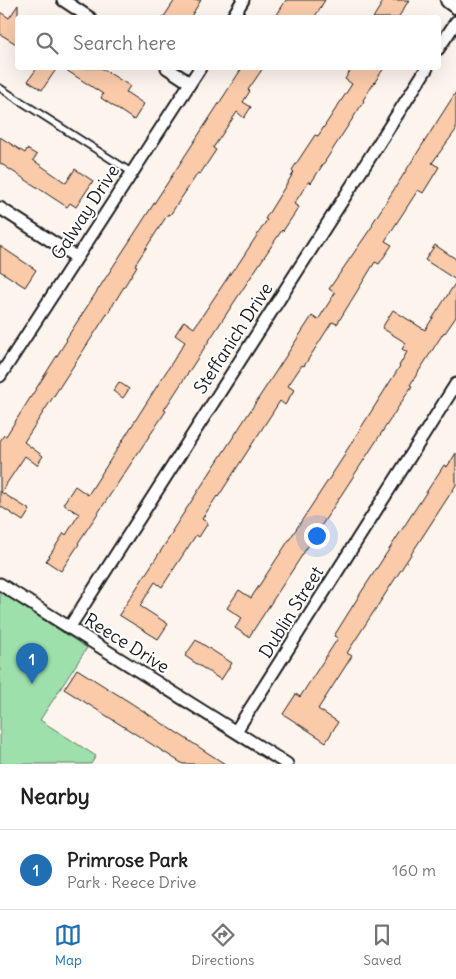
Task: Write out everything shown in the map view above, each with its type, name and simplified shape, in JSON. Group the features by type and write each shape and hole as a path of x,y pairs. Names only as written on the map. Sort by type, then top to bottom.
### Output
{"street":[{"path":"63,0 86,15"},
{"path":"234,15 243,0"},
{"path":"449,0 456,5"},
{"path":"441,44 456,22"},
{"path":"169,70 190,83"},
{"name":"Galway Drive","path":"0,376 199,70"},
{"name":"Steffanich Drive","path":"69,628 426,70"},
{"path":"0,208 76,257"},
{"name":"Dublin Street","path":"236,731 456,384"},
{"name":"Reece Drive","path":"0,584 286,764"}],"lane":[{"path":"0,88 131,172"}],"green space":[{"path":"0,592 87,648 40,720 96,756 91,764 0,764"}],"building":[{"path":"175,0 201,0 192,15 165,15"},
{"path":"286,0 325,0 316,15 277,15"},
{"path":"384,0 409,0 400,15 375,15"},
{"path":"18,5 18,15 15,15 15,43 0,34 0,12 9,18"},
{"path":"36,70 56,70 42,90 28,81"},
{"path":"66,70 104,70 130,86 126,92 144,104 134,120 101,98 103,94"},
{"path":"241,70 262,70 248,90 250,91 243,102 251,107 244,118 237,112 213,148 216,150 170,215 168,214 135,265 137,266 109,311 24,442 43,456 37,465 25,456 1,492 30,510 23,521 0,506 0,441 4,435 6,436 66,339"},
{"path":"351,70 383,70 311,183 309,181 294,204 299,207 227,313 164,410 166,411 61,571 46,561 79,514 63,504 75,486 88,495 185,342 175,335 184,321 194,328 235,269 267,220 265,219 294,172 292,170 315,135 318,136 352,84 345,79"},
{"path":"456,92 456,130 432,163 439,167 423,193 418,190 385,241 392,245 379,264 375,262 337,324 332,322 304,366 302,365 288,386 294,390 285,405 280,401 202,519 208,523 199,537 196,535 162,587 155,582 140,606 168,624 158,639 119,615 312,316 318,320 335,293 329,289 373,225"},
{"path":"0,137 25,153 27,149 37,155 33,160 66,183 75,169 93,181 76,207 70,203 67,207 0,163"},
{"path":"435,245 456,259 456,280 425,260"},
{"path":"0,246 36,270 25,287 0,271"},
{"path":"456,282 456,317 444,332 410,385 412,386 249,637 235,628 242,618 227,608 239,590 251,598 346,453 407,352 402,349 406,343 382,328 393,310 425,330"},
{"path":"119,382 129,389 123,398 113,391"},
{"path":"456,453 456,485 347,653 352,656 318,709 338,722 326,742 283,714 296,694 300,697 338,638 334,636 362,591 444,465 447,467"},
{"path":"196,640 232,663 221,680 185,656"},
{"path":"77,669 225,764 183,764 64,689"}],"place":[{"name":"Primrose Park","path":"32,684"}]}
